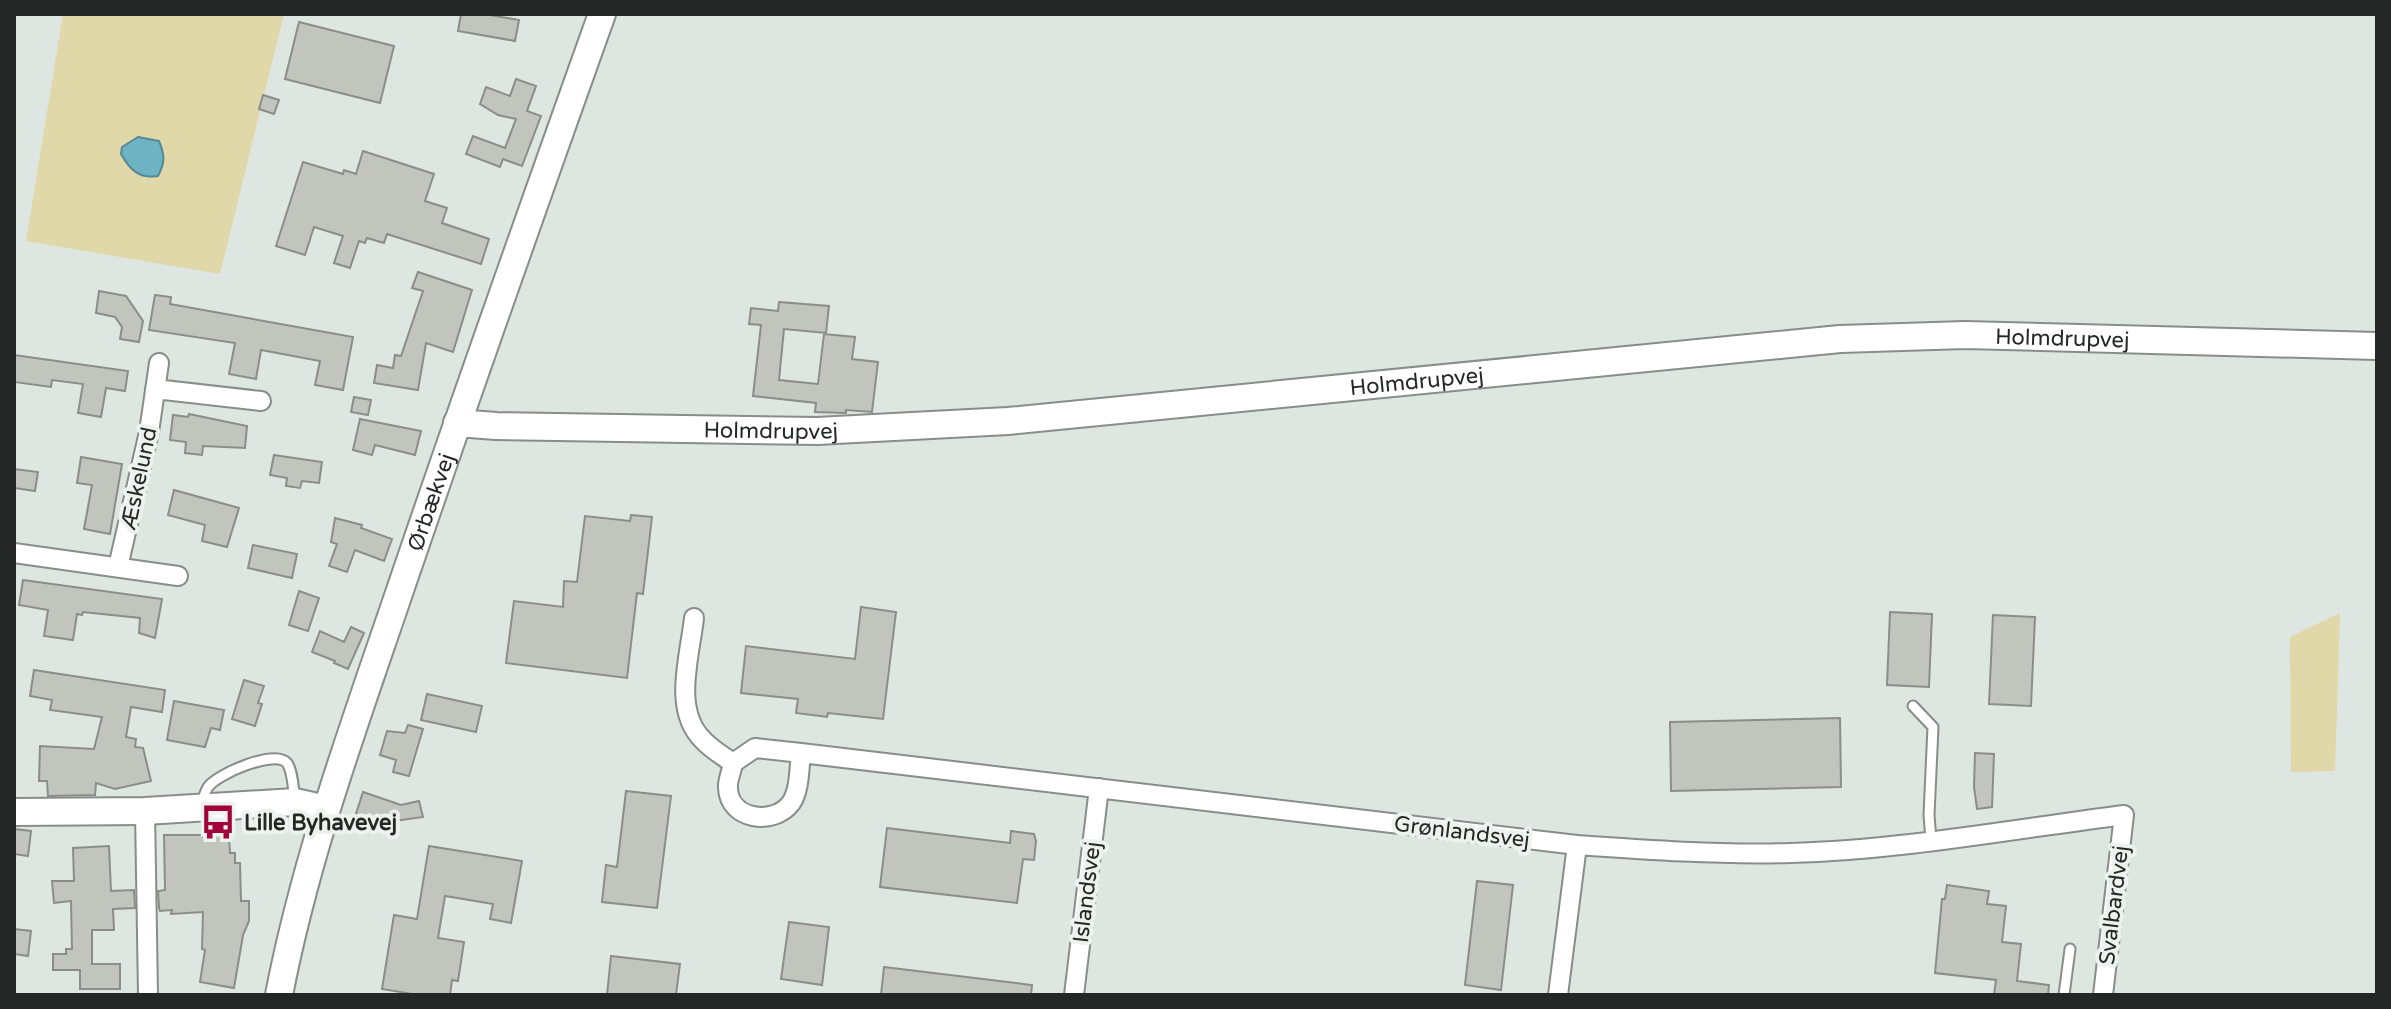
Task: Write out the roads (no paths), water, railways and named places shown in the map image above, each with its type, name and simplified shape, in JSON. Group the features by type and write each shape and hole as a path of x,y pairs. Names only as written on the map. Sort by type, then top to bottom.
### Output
{"street":[{"name":"Ørbækvej","path":"279,995 326,809 457,423 602,14"},
{"name":"Holmdrupvej","path":"457,423 817,431 1008,421 1840,339 1965,335 2377,346"},
{"name":"Æskelund","path":"118,567 135,500 159,363"},
{"path":"155,389 261,401"},
{"path":"14,553 178,576"},
{"path":"694,618 685,696 689,721 702,740 733,763 727,789 737,810 754,818 777,815 791,803 797,787 801,753"},
{"name":"Grønlandsvej","path":"733,763 755,748 1577,845 1693,853 1792,853 1931,840 2124,815"},
{"name":"Islandsvej","path":"1074,995 1099,788"},
{"path":"14,812 145,811 295,802 326,809"},
{"path":"145,811 148,995"},
{"name":"Svalbardvej","path":"2103,995 2124,815"},
{"path":"1558,995 1577,845"}],"lane":[{"path":"1913,706 1933,727 1929,815 1931,840"},
{"path":"200,808 208,786 224,773 272,757 283,759 289,765 295,802"},
{"path":"2064,995 2070,949"}],"water":[{"path":"138,137 159,141 163,159 158,176 136,172 121,154 122,147"}],"place":[{"name":"Lille Byhavevej","path":"218,822"}]}
